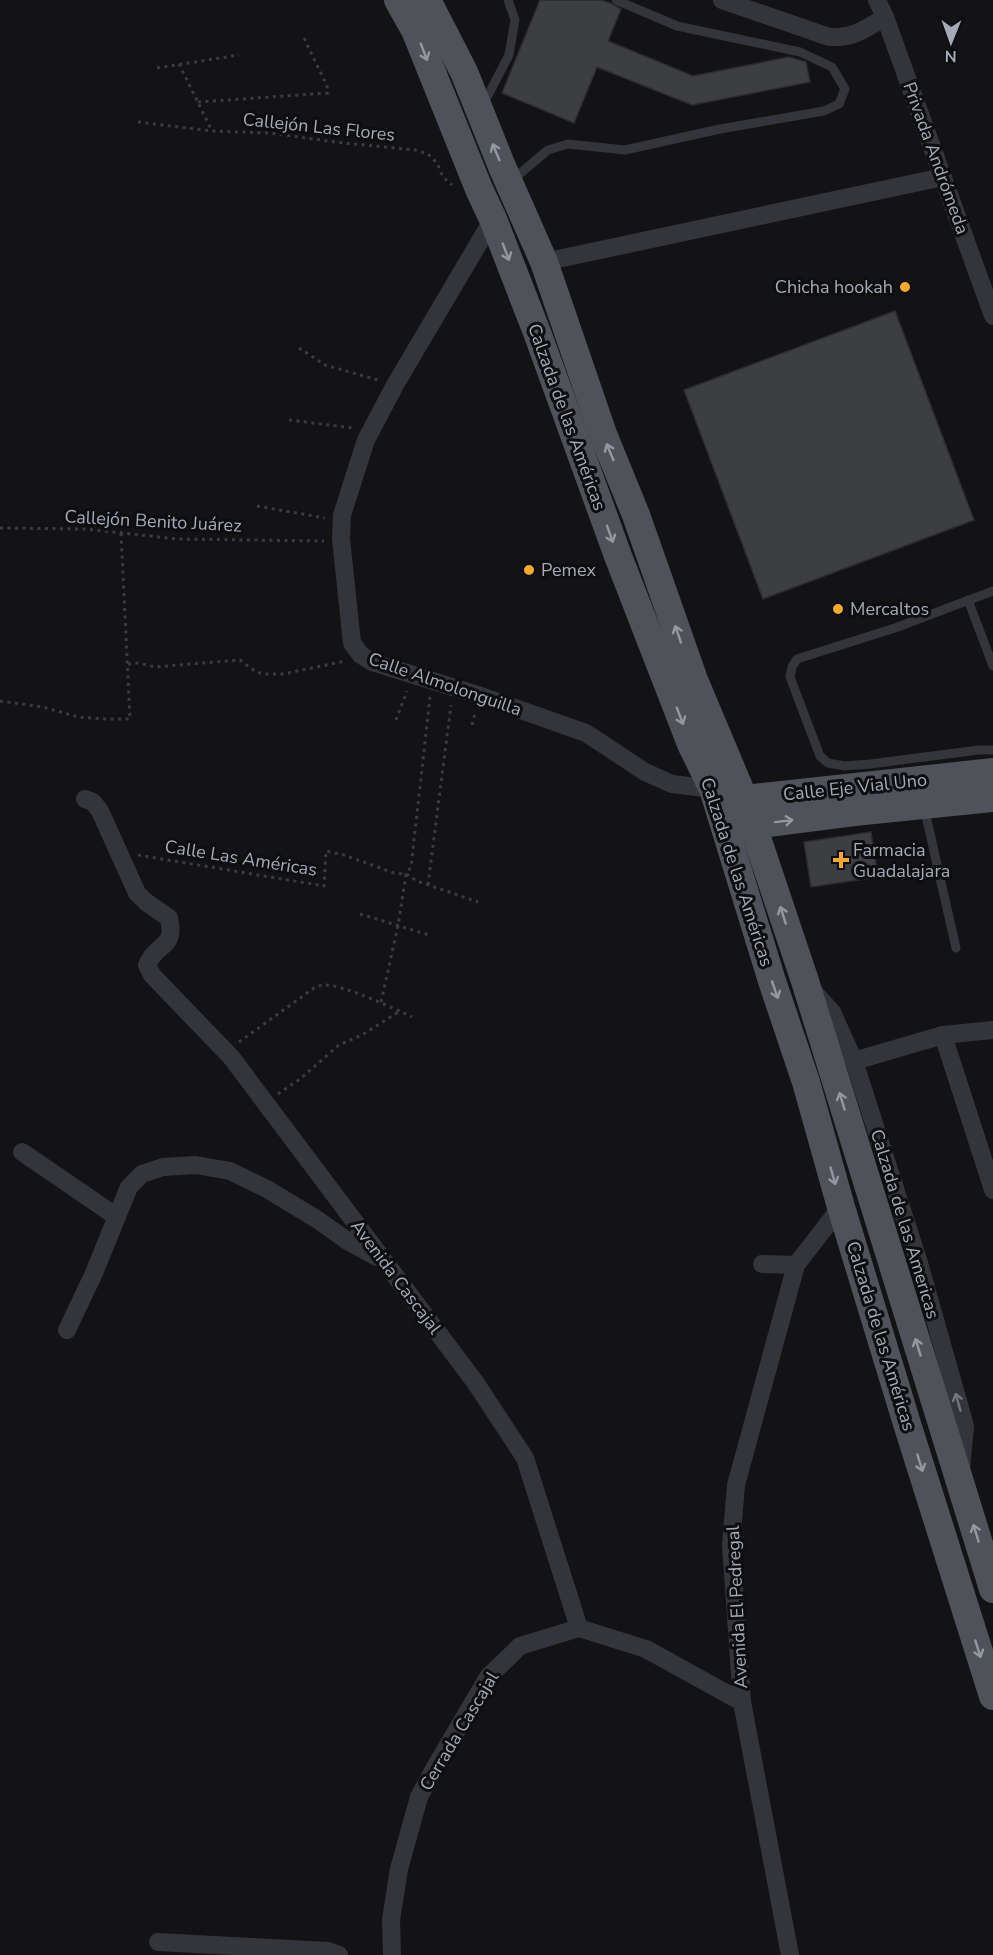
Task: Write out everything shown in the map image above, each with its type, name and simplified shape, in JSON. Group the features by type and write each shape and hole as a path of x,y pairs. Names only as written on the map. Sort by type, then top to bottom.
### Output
{"main road":[{"name":"Calzada de las Américas","path":"398,0 415,30 493,219 538,335 618,556 691,744 728,794"},
{"name":"Calzada de las Américas","path":"427,0 464,72 479,113 543,262 603,434 636,514 694,680 740,829 805,981 993,1589"},
{"name":"Calle Eje Vial Uno","path":"728,794 993,772"},
{"name":"Calle Eje Vial Uno","path":"740,829 993,798"},
{"name":"Calzada de las Américas","path":"740,829 772,981 806,1082 841,1207 993,1696"}],"street":[{"path":"722,0 828,37 845,38 860,32 881,5"},
{"name":"Privada Andrómeda","path":"881,5 993,316"},
{"path":"543,262 943,177"},
{"name":"Calle Almolonguilla","path":"493,219 370,430 342,515 341,530 352,643 361,655 372,662 586,733 645,772 672,784 728,794"},
{"path":"85,799 93,802 100,810 118,852"},
{"name":"Avenida Cascajal","path":"118,852 137,893 169,918 171,938 150,958 147,965 152,975 226,1052 265,1102 474,1382 525,1458 579,1628"},
{"name":"Calzada de las Americas","path":"805,981 832,1012 854,1061 920,1263 965,1426 960,1481"},
{"path":"854,1061 943,1035 993,1030"},
{"path":"943,1035 993,1190"},
{"path":"22,1152 117,1217"},
{"path":"67,1330 94,1274 129,1186 142,1174 163,1167 196,1165 230,1171 267,1189 383,1261"},
{"name":"Avenida El Pedregal","path":"790,1955 742,1702 731,1545 736,1485 796,1265 841,1207"},
{"path":"762,1264 796,1265"},
{"path":"579,1628 646,1649 742,1702"},
{"name":"Cerrada Cascajal","path":"392,1955 391,1920 399,1869 419,1797 434,1769 488,1677 512,1653 520,1646 579,1628"},
{"path":"158,1942 328,1951 339,1955"}],"lane":[{"path":"479,113 509,55 515,20 508,0"},
{"path":"509,183 548,150 568,144 625,150 720,129 824,111 839,104 845,89 832,67 800,52 677,26 615,0"},
{"path":"993,591 895,628 797,659 790,677 820,756 828,763 844,766 870,764 993,750"},
{"path":"968,600 993,666"},
{"path":"924,805 956,948"}],"path":[{"path":"198,102 328,93 327,86 304,38"},
{"path":"157,68 239,55"},
{"path":"179,64 212,131"},
{"name":"Callejón Las Flores","path":"138,122 212,131 268,133 415,150 428,154 437,163 443,177 455,188 479,189"},
{"path":"299,348 325,365 395,385"},
{"path":"288,420 370,430"},
{"path":"256,506 341,530"},
{"name":"Callejón Benito Juárez","path":"0,528 85,529 177,539 323,541 341,530"},
{"path":"0,700 43,707 78,717 130,719 121,533"},
{"path":"127,664 138,663 155,667 240,660 256,672 283,674 334,664 361,655"},
{"path":"396,720 413,675"},
{"path":"381,1002 398,926 406,874 411,867 432,681"},
{"path":"429,885 453,687"},
{"name":"Calle Las Américas","path":"118,852 324,886 326,851 394,873 406,874"},
{"path":"406,874 417,881 478,902"},
{"path":"360,914 429,935"},
{"path":"226,1052 299,998 321,985 381,1002 412,1017"},
{"path":"265,1102 300,1079 339,1045 362,1035 400,1011"}],"building":[{"path":"540,0 601,0 610,3 621,9 608,41 693,76 789,57 806,62 810,82 692,105 597,67 574,123 502,93"},
{"path":"895,311 974,520 763,599 684,390"},
{"name":"Farmacia Guadalajara","path":"871,832 878,877 811,887 804,842"}],"place":[{"name":"Chicha hookah","path":"905,287"},
{"name":"Pemex","path":"529,570"},
{"name":"Mercaltos","path":"838,609"},
{"name":"Farmacia Guadalajara","path":"841,860"}]}
